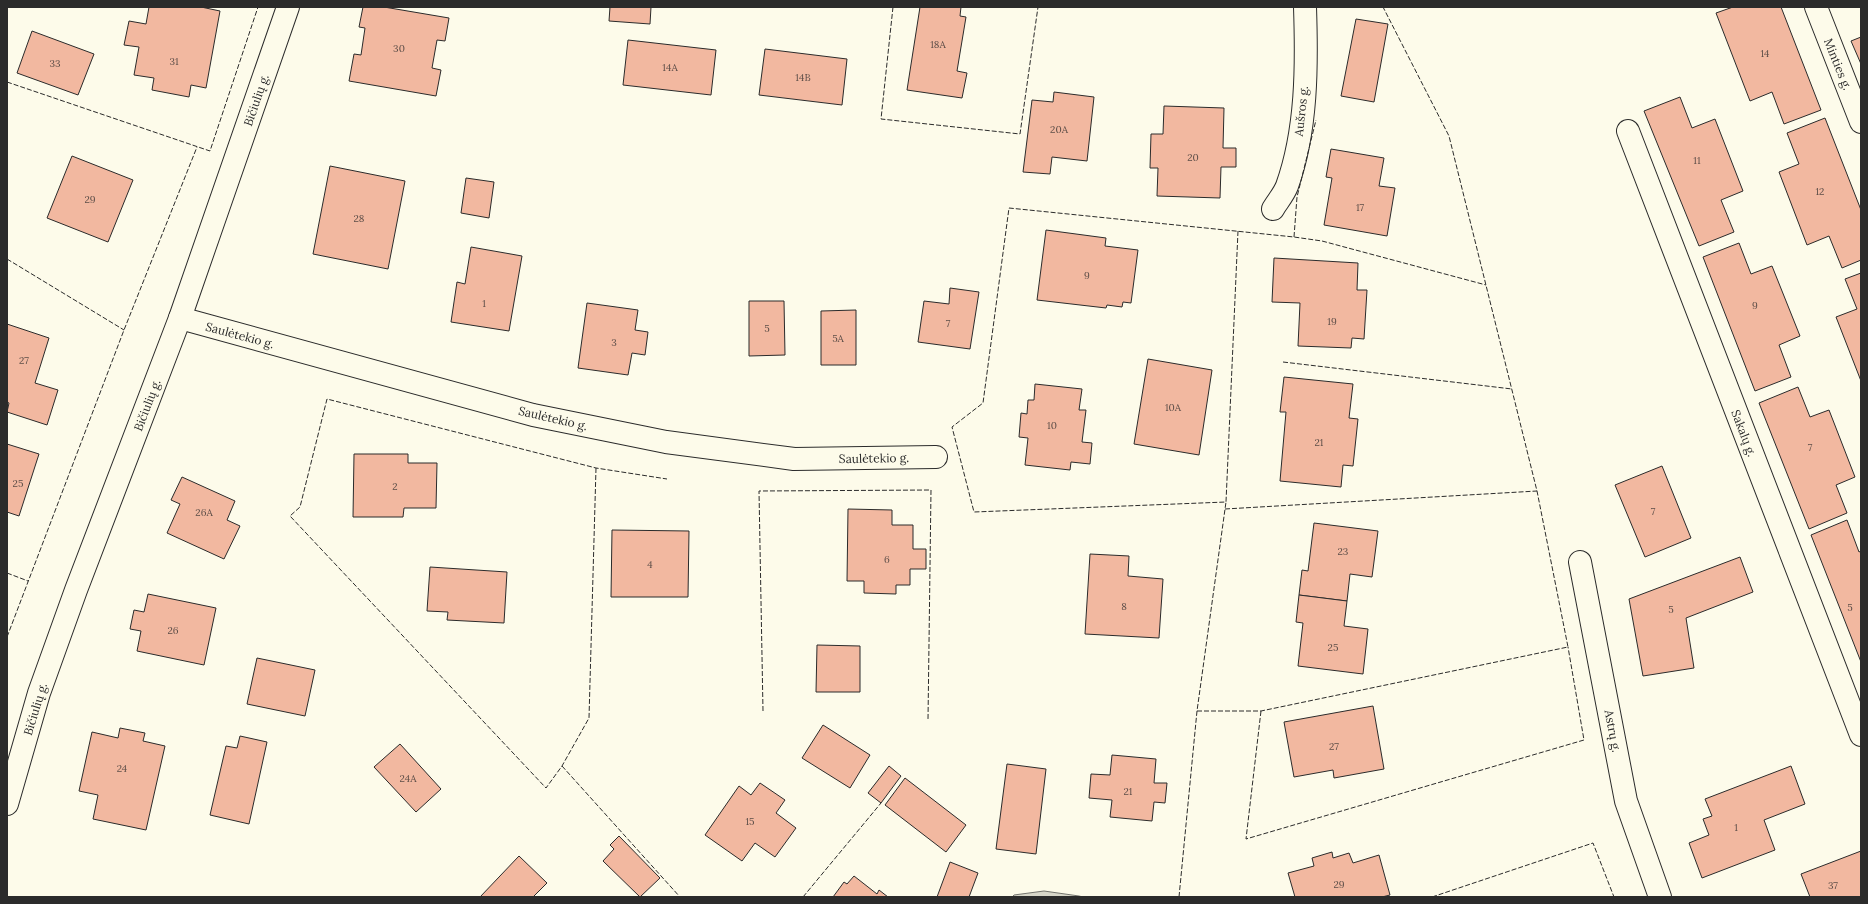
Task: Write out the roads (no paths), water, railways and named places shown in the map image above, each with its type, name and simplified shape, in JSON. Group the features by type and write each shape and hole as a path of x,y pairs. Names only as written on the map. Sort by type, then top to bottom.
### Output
{"street":[{"name":"Bičiulių g.","path":"7,804 47,671 76,590 180,318 288,7"},
{"name":"Aušros g.","path":"1273,210 1287,187 1298,142 1304,99 1305,7"},
{"name":"Minties g.","path":"1816,7 1861,122"},
{"name":"Sakalų g.","path":"1628,131 1861,735"},
{"name":"Saulėtekio g.","path":"180,318 533,415 666,442 794,459 936,457"},
{"name":"Astrų g.","path":"1580,562 1626,801 1660,897"}]}
